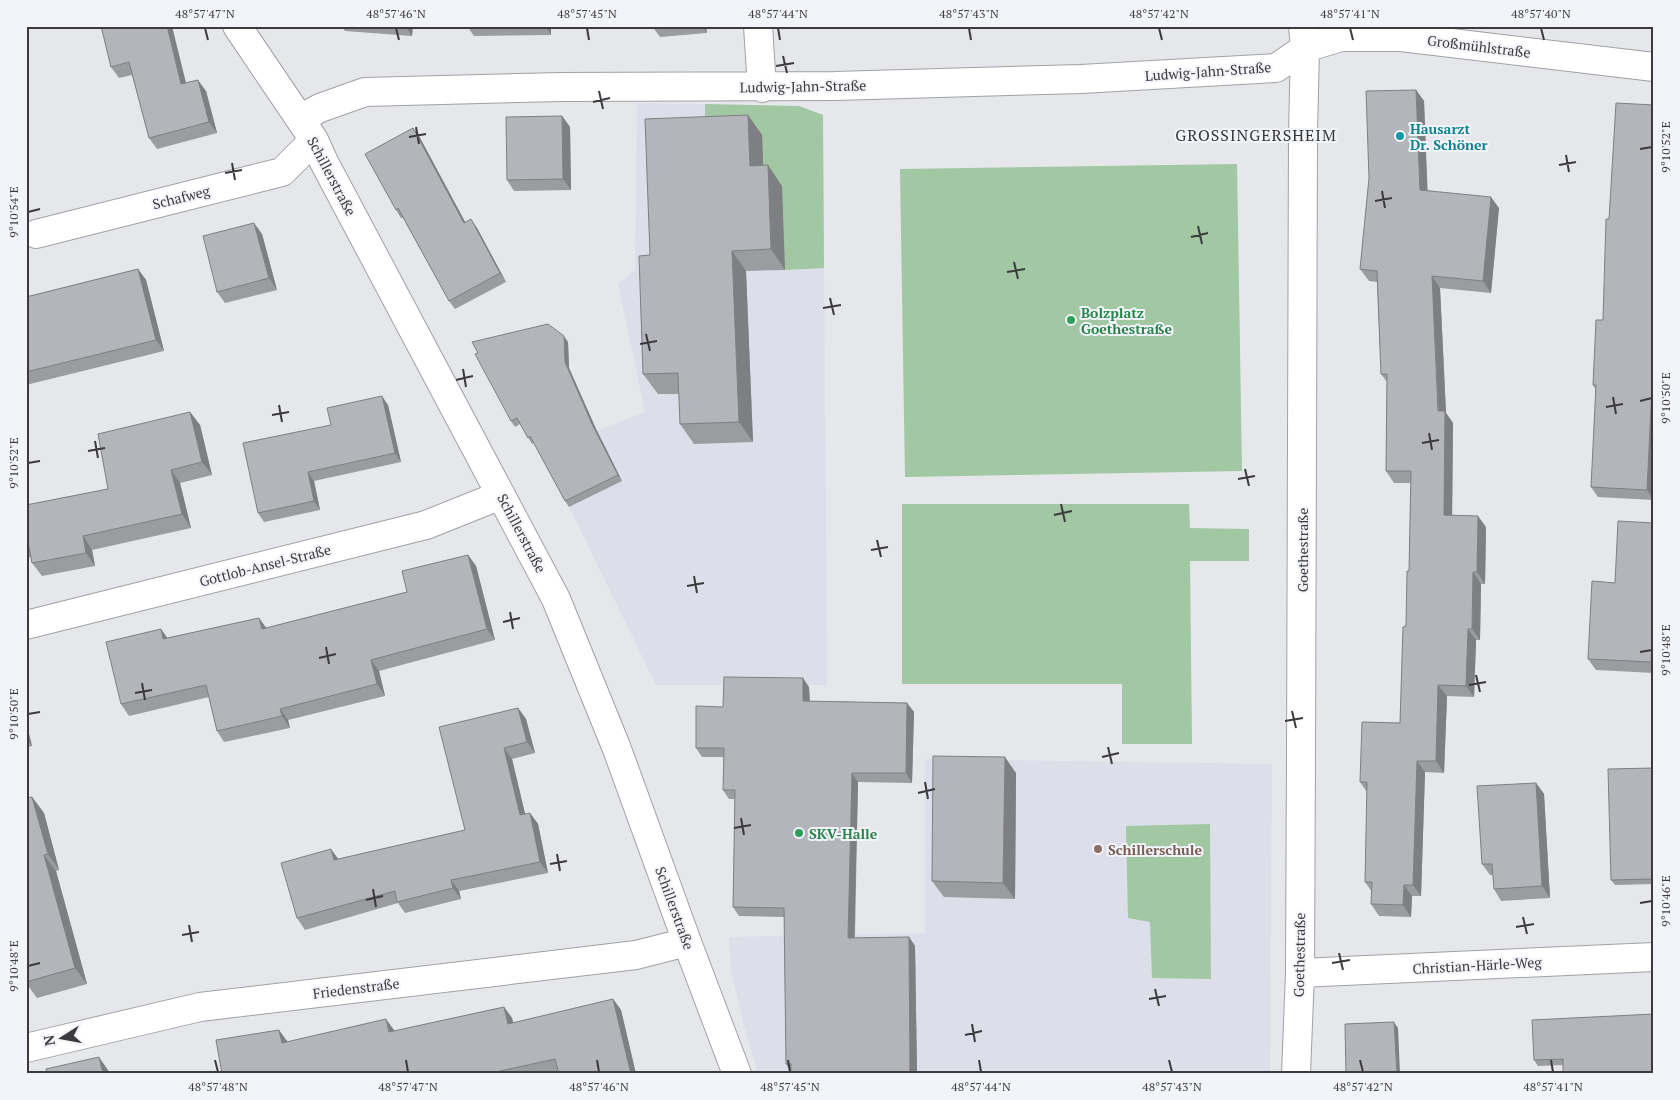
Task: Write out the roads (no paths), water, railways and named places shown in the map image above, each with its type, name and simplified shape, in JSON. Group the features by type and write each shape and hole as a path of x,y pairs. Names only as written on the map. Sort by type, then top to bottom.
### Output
{"street":[{"name":"Schillerstraße","path":"237,26 313,140 556,598 617,749 737,1074"},
{"path":"758,26 762,88"},
{"name":"Ludwig-Jahn-Straße","path":"313,140 320,108 365,92 561,86 762,88 1081,79 1276,68 1304,37"},
{"name":"Großmühlstraße","path":"1304,37 1401,37 1654,67"},
{"name":"Goethestraße","path":"1296,1074 1300,973 1304,37"},
{"name":"Schafweg","path":"36,234 282,172 313,140"},
{"name":"Gottlob-Ansel-Straße","path":"26,625 426,525 501,495"},
{"name":"Friedenstraße","path":"26,1048 200,1007 636,955 687,942"},
{"name":"Christian-Härle-Weg","path":"1300,973 1654,957"}],"place":[{"name":"Hausarzt Dr. Schöner","path":"1400,136"},
{"name":"Bolzplatz Goethestraße","path":"1071,320"},
{"name":"SKV-Halle","path":"799,833"},
{"name":"Schillerschule","path":"1098,849"}],"district":[{"name":"GROSSINGERSHEIM","path":"1256,135"}]}
